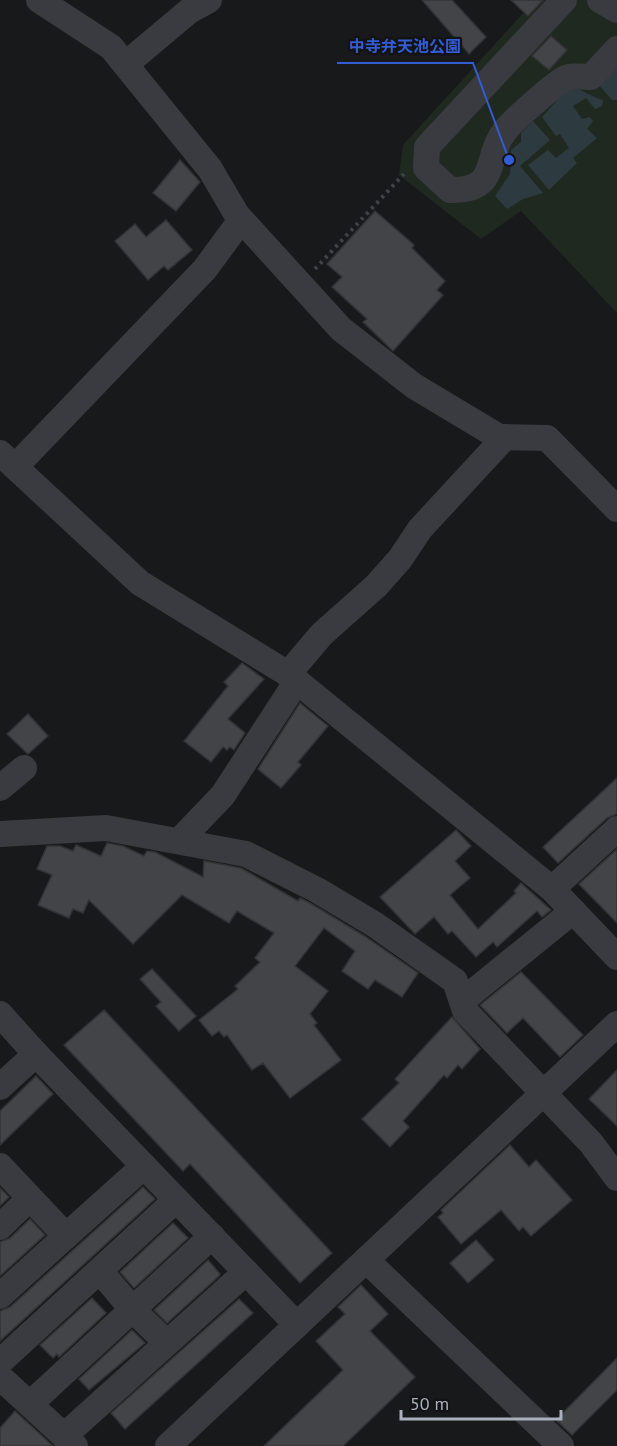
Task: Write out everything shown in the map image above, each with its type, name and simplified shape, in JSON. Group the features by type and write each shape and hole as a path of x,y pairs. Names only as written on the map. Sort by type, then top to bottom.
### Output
{"street":[{"path":"39,0 111,47 210,169 241,219 341,329 414,386 499,437 547,438 617,509"},
{"path":"126,64 189,11 209,0"},
{"path":"564,0 427,147 426,168 450,190 468,191 480,183 492,167 504,132 565,78 591,77 617,49"},
{"path":"600,0 617,10"},
{"path":"241,219 205,269 7,460 140,583 292,678 552,889 617,957"},
{"path":"179,842 223,795 292,678 322,634 376,586 400,559 420,529 505,437"},
{"path":"0,788 24,768"},
{"path":"0,834 106,828 246,854 318,890 374,924 455,981 465,1011 591,1143 617,1179"},
{"path":"552,889 617,829"},
{"path":"462,1001 573,910"},
{"path":"0,1014 297,1325"},
{"path":"168,1446 617,1023"},
{"path":"0,1087 36,1054"},
{"path":"0,1166 66,1236"},
{"path":"0,1296 144,1166"},
{"path":"0,1227 30,1198"},
{"path":"0,1362 176,1200"},
{"path":"30,1404 212,1236"},
{"path":"366,1260 561,1446"},
{"path":"100,1271 133,1310 167,1343"},
{"path":"0,1377 70,1441 167,1343 246,1272"}],"path":[{"path":"300,285 427,147"}],"shaded area":[{"path":"535,0 592,0 617,15 617,313 521,211 481,239 399,175 403,145"},
{"path":"617,63 617,100 612,100 598,84"},
{"path":"569,87 603,100 602,106 595,109 586,98 573,106 582,119 590,117 593,121 587,129 597,138 573,158 577,163 549,190 528,165 548,150 556,158 569,148 560,134 556,136 542,117"},
{"path":"533,121 550,140 520,166 543,193 523,199 507,209 495,196 510,174 511,150 521,142 521,133"}],"building":[{"path":"422,0 452,0 486,37 469,54"},
{"path":"511,0 543,0 528,16"},
{"path":"551,36 567,50 549,70 532,56"},
{"path":"180,160 200,182 176,211 153,193"},
{"path":"375,211 414,245 412,248 445,281 437,290 443,295 393,351 363,322 367,319 332,287 342,277 327,264"},
{"path":"166,220 192,250 168,270 164,266 148,280 115,241 135,224 146,237"},
{"path":"242,663 264,679 228,719 245,733 234,750 230,747 227,750 223,747 211,762 184,741 228,686 224,682"},
{"path":"300,703 328,726 298,762 301,765 281,788 258,769"},
{"path":"28,714 48,736 28,754 7,734"},
{"path":"617,778 617,814 607,818 558,863 543,847"},
{"path":"456,830 471,846 455,861 470,878 450,895 478,929 516,893 514,891 521,883 551,910 542,917 537,911 497,947 493,942 476,957 452,931 448,934 434,917 415,934 380,897"},
{"path":"107,843 123,846 144,856 147,851 155,852 203,877 204,861 241,868 298,901 300,898 310,903 366,937 418,973 402,997 375,980 368,989 342,971 355,951 324,928 295,966 328,991 310,1014 317,1023 314,1025 341,1060 290,1098 263,1063 252,1070 227,1035 224,1037 219,1031 212,1036 199,1020 238,989 235,986 260,962 255,958 274,933 237,911 229,923 182,895 133,944 89,900 83,913 73,909 69,918 38,905 52,875 37,869 47,846 60,846 73,851 76,845 101,856"},
{"path":"617,849 617,923 579,884"},
{"path":"152,969 196,1016 179,1031 156,1006 161,1002 140,979"},
{"path":"521,972 583,1035 560,1057 523,1018 507,1033 480,1005"},
{"path":"104,1010 332,1253 300,1283 190,1164 183,1171 64,1045"},
{"path":"452,1017 480,1049 462,1069 458,1065 447,1078 444,1075 403,1121 409,1127 390,1147 362,1119 399,1083 395,1079"},
{"path":"617,1070 617,1126 589,1099"},
{"path":"36,1076 53,1094 0,1145 0,1111"},
{"path":"510,1145 529,1167 536,1160 572,1200 531,1236 523,1227 519,1231 501,1210 461,1244 438,1217 443,1213 441,1210"},
{"path":"143,1187 155,1199 0,1341 0,1311 10,1307"},
{"path":"0,1188 9,1197 0,1206"},
{"path":"30,1219 45,1235 0,1276 0,1242 10,1238"},
{"path":"173,1223 188,1238 134,1288 120,1272"},
{"path":"476,1240 494,1260 468,1283 450,1263"},
{"path":"208,1260 220,1274 167,1323 154,1310"},
{"path":"361,1285 388,1314 370,1331 415,1377 343,1446 264,1446 343,1370 316,1341 345,1314 338,1307"},
{"path":"92,1298 106,1313 59,1357 57,1354 53,1358 40,1345"},
{"path":"239,1299 253,1313 125,1429 111,1413"},
{"path":"132,1330 145,1343 89,1390 79,1379"},
{"path":"617,1358 617,1390 572,1435 556,1420"},
{"path":"15,1411 53,1446 0,1446 0,1428"}],"place":[{"name":"中寺弁天池公園","path":"509,160"}]}
